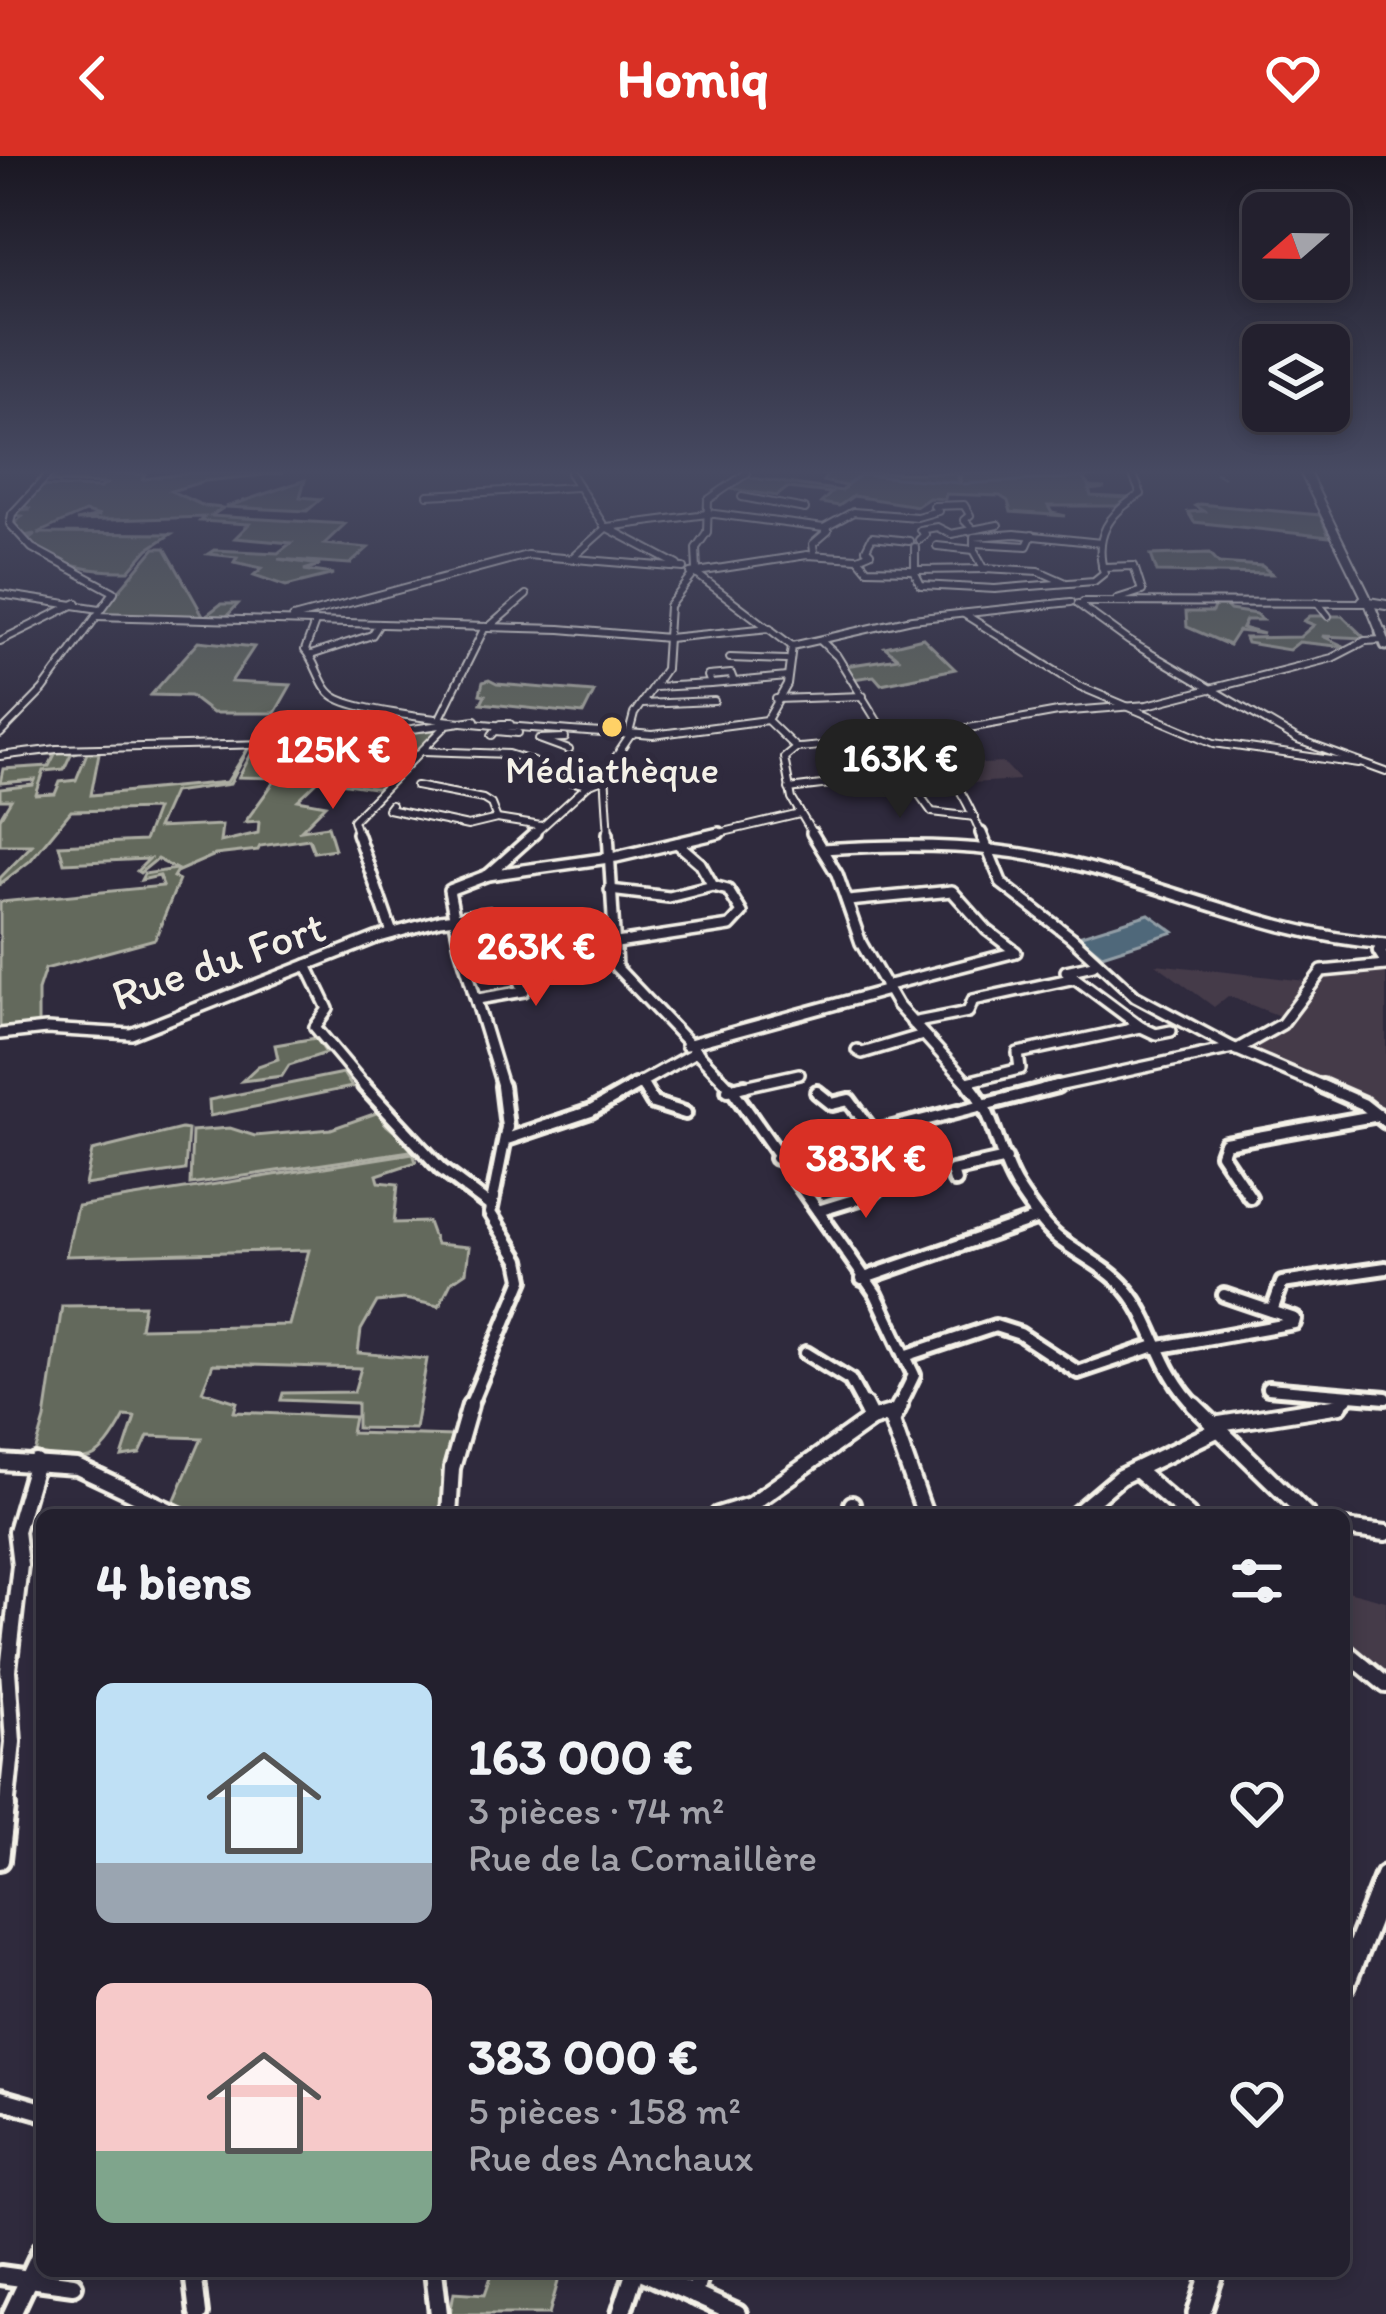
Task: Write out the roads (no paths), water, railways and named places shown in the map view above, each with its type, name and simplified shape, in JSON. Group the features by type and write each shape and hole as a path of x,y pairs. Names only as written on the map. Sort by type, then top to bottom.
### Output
{"main road":[{"path":"1357,574 1385,642"},
{"path":"1350,1968 1386,1877"},
{"path":"1198,2314 1211,2277"}],"street":[{"path":"0,734 43,691 113,594 86,574"},
{"path":"278,622 457,574"},
{"path":"695,574 669,606 667,662 629,734 609,761 605,778 612,944 618,970 730,1090 818,1211 863,1278 906,1356 912,1384 885,1417 794,1478 737,1509"},
{"path":"697,574 793,646 912,619 1076,602 1372,602"},
{"path":"916,574 921,585 929,588 1072,586 1094,581 1102,574"},
{"path":"1041,574 1072,586"},
{"path":"1118,602 1116,598 1142,590 1137,574"},
{"path":"1072,586 1076,602 1130,641 1298,740 1386,772"},
{"path":"0,594 77,603 98,613 278,622 668,638 770,628"},
{"path":"441,716 487,627 526,595"},
{"path":"1317,602 1328,616"},
{"path":"0,641 77,603"},
{"path":"985,613 988,628"},
{"path":"964,614 1048,668 1122,706 1230,748 1359,764"},
{"path":"315,622 304,644 337,699 566,739"},
{"path":"310,655 372,635 379,624"},
{"path":"821,641 837,656 882,729 926,749 969,802 1009,892 1071,937 1135,996 1234,1049 1339,1092 1383,1119"},
{"path":"1301,1509 1173,1385 1138,1303 1118,1280 1055,1236 1038,1218 1006,1159 985,1102 912,1023 856,934 848,901 789,789 784,758 796,748 908,739 1058,712 1122,706 1332,658 1365,641 1385,642"},
{"path":"767,720 786,687 786,660 793,646"},
{"path":"730,658 786,660"},
{"path":"654,687 787,677"},
{"path":"693,686 697,704"},
{"path":"776,699 862,696"},
{"path":"642,704 714,701"},
{"path":"0,756 57,749 304,743 475,720"},
{"path":"494,733 520,729 539,739 566,739 767,720 796,748"},
{"path":"290,727 337,723 348,736"},
{"path":"392,933 353,820 445,727"},
{"path":"424,751 450,757 516,754 534,762 524,772 588,785"},
{"path":"789,789 854,781 866,772 938,767"},
{"path":"488,875 588,785 605,778"},
{"path":"949,781 914,787 932,812 975,817"},
{"path":"416,786 483,799 497,818"},
{"path":"391,805 388,809 468,826 497,818 542,826"},
{"path":"449,1509 462,1424 523,1279 519,1260 494,1223 489,1205 507,1139 498,1057 453,919 452,887 488,875 676,844 800,814"},
{"path":"822,849 920,841 1078,865 1381,953"},
{"path":"676,844 700,863 713,886"},
{"path":"611,890 669,897 713,886 728,890 742,913 730,926 612,944"},
{"path":"507,1139 591,1111 690,1046 1016,952 952,891 848,901"},
{"path":"478,999 524,991 488,901"},
{"name":"Rue du Fort","path":"0,1034 46,1029 130,1034 392,933 492,913"},
{"path":"1303,930 1381,953"},
{"path":"777,1158 985,1102 1234,1049 1282,1024 1318,974 1354,966 1381,953"},
{"path":"1093,964 1066,970 1141,1027 1156,1034 1171,1031"},
{"path":"307,965 328,1009 317,1024 318,1032 392,1119 457,1184 489,1205"},
{"path":"912,1023 968,1012 973,1000 1075,978"},
{"path":"967,1082 1020,1069 1018,1054 1141,1027"},
{"path":"856,1050 923,1035"},
{"path":"730,1090 799,1074"},
{"path":"640,1082 652,1103 686,1113"},
{"path":"817,1092 832,1104 849,1100 874,1134"},
{"path":"1250,1196 1221,1154 1225,1142 1383,1119"},
{"path":"955,1181 952,1171 1006,1159"},
{"path":"818,1211 871,1195 880,1186"},
{"path":"863,1278 1038,1218"},
{"path":"1270,1310 1282,1282 1386,1268"},
{"path":"906,1356 995,1326 1020,1334 1078,1372 1155,1347 1295,1319 1224,1295"},
{"path":"995,1311 995,1326"},
{"path":"806,1352 850,1381 885,1417 923,1509"},
{"path":"1268,1388 1386,1398"},
{"path":"1294,1412 1302,1405 1300,1391"},
{"path":"1079,1509 1136,1470 1215,1428 1346,1404 1351,1395"},
{"path":"0,1462 77,1467 166,1509"},
{"path":"0,1860 13,1742 8,1670 20,1565 16,1531 35,1462"},
{"path":"1136,1470 1180,1509"},
{"path":"1350,1529 1386,1533"},
{"path":"1350,1655 1386,1685"},
{"path":"0,2099 36,2108"},
{"path":"12,2314 36,2263"},
{"path":"0,2275 73,2285"},
{"path":"194,2277 198,2314"},
{"path":"435,2277 439,2314"},
{"path":"622,2314 636,2277"},
{"path":"652,2277 737,2314"},
{"path":"694,2295 698,2277"}],"water":[{"path":"1149,914 1174,932 1102,955 1078,936"}],"place":[{"name":"Médiathèque","path":"612,727"}]}
